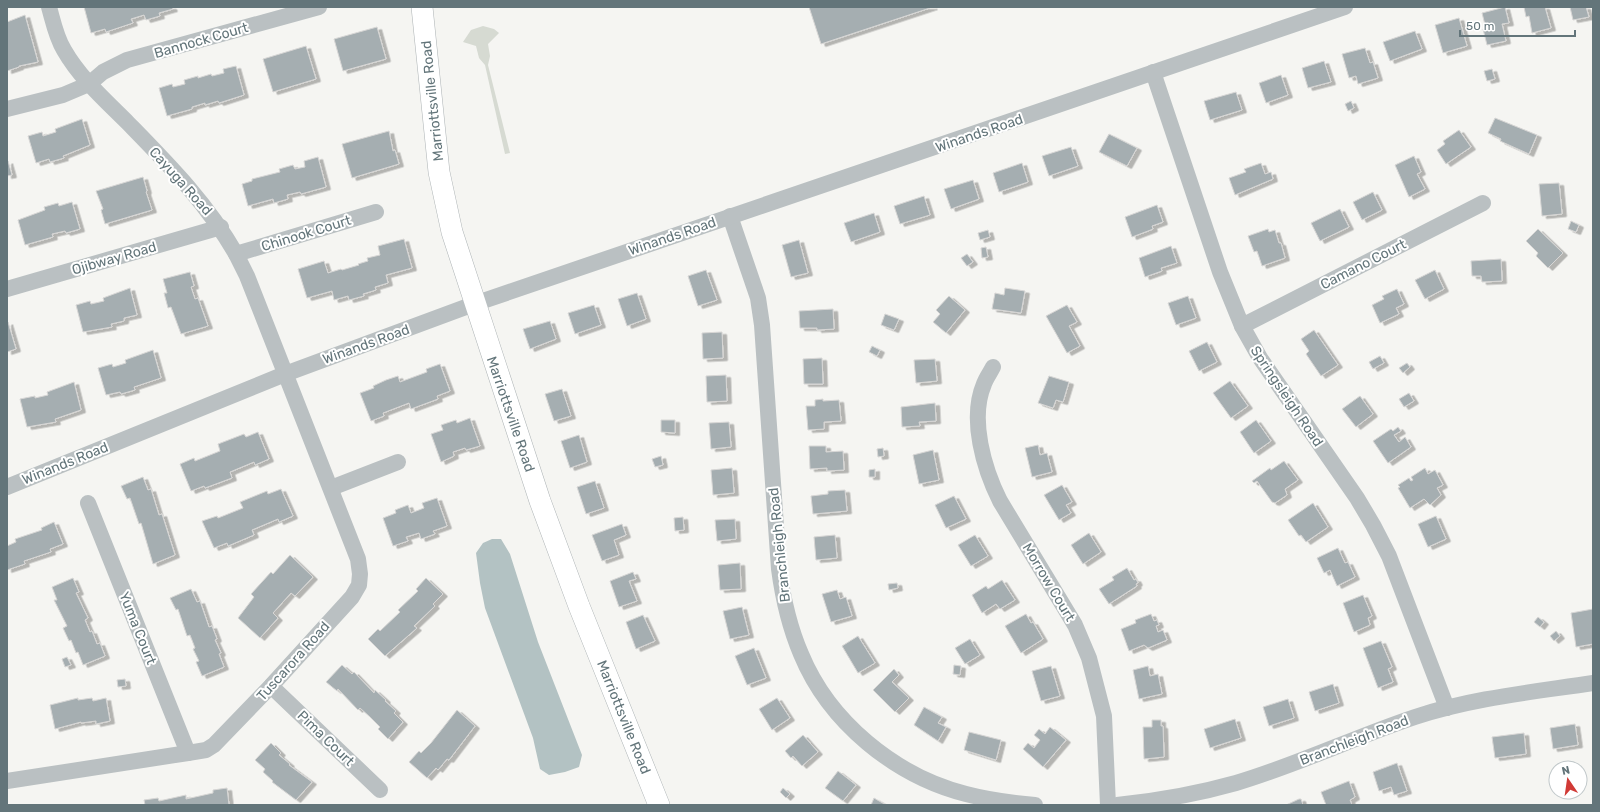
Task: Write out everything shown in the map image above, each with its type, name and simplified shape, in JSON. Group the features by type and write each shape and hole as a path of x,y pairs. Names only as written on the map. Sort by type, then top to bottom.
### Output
{"main road":[{"name":"Marriottsville Road","path":"422,7 439,172 452,232 474,304 540,501 654,804"}],"street":[{"name":"Cayuga Road","path":"49,7 63,49 89,84 173,169 221,227 236,254 285,374"},
{"name":"Bannock Court","path":"7,109 63,95 89,84 103,72 127,60 319,7"},
{"name":"Winands Road","path":"7,487 285,374 474,304 1345,7"},
{"name":"Springsleigh Road","path":"1153,72 1220,272 1242,326 1260,358 1373,525 1389,556 1447,708"},
{"name":"Camano Court","path":"1242,326 1483,203"},
{"name":"Chinook Court","path":"236,254 376,212"},
{"name":"Branchleigh Road","path":"730,216 758,298 762,325 779,569 783,599 790,627 815,682 831,705 851,728 877,751 902,768 933,783 966,794 1002,802 1035,805"},
{"name":"Ojibway Road","path":"7,289 221,227"},
{"name":"Morrow Court","path":"993,367 984,384 979,403 978,422 983,454 990,481 1000,501 1075,624 1089,658 1104,716 1108,805"},
{"name":"Tuscarora Road","path":"7,781 206,750 221,740 352,597 359,585 360,574 358,559 285,374"},
{"path":"330,488 398,462"},
{"name":"Yuma Court","path":"88,503 188,754"},
{"name":"Branchleigh Road","path":"1117,805 1167,798 1236,783 1415,717 1447,708 1593,683"},
{"name":"Pima Court","path":"271,686 380,790"}],"shaded area":[{"path":"483,26 494,29 499,33 488,44 490,56 488,65 510,153 505,154 485,65 479,58 476,46 463,42 471,30"},
{"path":"492,539 501,539 510,554 538,642 582,755 579,767 565,772 549,775 540,769 533,738 485,608 476,553 483,543"}],"building":[{"path":"84,7 172,7 173,9 159,13 160,16 146,20 144,15 131,19 133,23 106,32 105,29 91,33"},
{"path":"809,7 933,7 821,44"},
{"path":"1505,7 1509,23 1502,24 1506,41 1487,45 1483,29 1486,29 1482,13"},
{"path":"1524,7 1545,7 1551,28 1532,33 1529,16 1526,17"},
{"path":"1570,7 1586,7 1589,17 1573,20"},
{"path":"25,15 38,62 19,66 7,71 7,22"},
{"path":"1459,18 1467,46 1443,53 1435,25"},
{"path":"377,27 386,59 343,71 334,39"},
{"path":"1415,31 1422,49 1390,61 1383,42"},
{"path":"306,46 316,79 273,92 263,59"},
{"path":"1365,48 1370,63 1373,62 1378,78 1358,84 1356,76 1349,78 1342,54"},
{"path":"1324,61 1331,82 1308,88 1302,68"},
{"path":"236,66 244,95 219,103 218,101 205,105 205,103 192,107 192,109 167,116 159,88 172,84 173,87 185,84 184,80 198,76 198,78 211,74 212,76 224,73 223,69"},
{"path":"1492,69 1495,79 1487,81 1484,71"},
{"path":"1281,75 1288,95 1266,103 1259,83"},
{"path":"1236,92 1242,110 1210,120 1204,101"},
{"path":"1351,101 1354,108 1348,111 1345,104"},
{"path":"1495,118 1537,135 1529,154 1500,141 1501,139 1488,133"},
{"path":"82,119 90,145 63,156 64,158 50,162 49,159 36,163 28,136 42,132 43,136 56,132 55,129"},
{"path":"1459,130 1471,147 1446,164 1437,150 1445,144 1443,141"},
{"path":"389,131 393,151 395,150 399,164 352,178 342,144"},
{"path":"1109,134 1137,148 1127,166 1099,152"},
{"path":"1071,147 1078,166 1049,176 1042,156"},
{"path":"1414,156 1421,172 1417,174 1425,189 1409,197 1395,165"},
{"path":"318,157 326,187 301,194 300,192 287,195 288,199 274,203 273,199 248,206 242,184 252,181 252,179 280,172 279,169 293,165 295,169 305,167 304,161"},
{"path":"8,161 12,175 7,176 7,162"},
{"path":"1022,163 1028,182 999,192 993,173"},
{"path":"1261,163 1265,174 1271,172 1273,179 1235,195 1229,178 1246,172 1244,169"},
{"path":"143,177 152,210 105,224 101,210 103,209 96,191"},
{"path":"973,180 979,199 951,209 944,189"},
{"path":"1559,183 1562,214 1542,216 1539,184"},
{"path":"1373,192 1382,210 1362,220 1353,202"},
{"path":"924,196 930,215 900,224 894,206"},
{"path":"72,202 80,229 66,233 65,231 52,234 53,237 25,245 18,220 45,210 44,207 58,203 59,206"},
{"path":"1157,205 1163,222 1152,226 1153,229 1132,237 1125,217"},
{"path":"1340,209 1349,227 1320,241 1311,223"},
{"path":"874,213 880,232 851,242 844,223"},
{"path":"1571,221 1579,225 1576,232 1568,229"},
{"path":"1268,229 1269,232 1275,230 1279,243 1281,243 1285,258 1262,266 1257,251 1254,252 1248,236"},
{"path":"1538,229 1563,253 1548,268 1536,256 1538,253 1526,241"},
{"path":"988,230 990,237 980,240 978,233"},
{"path":"404,239 412,268 386,275 388,283 375,287 376,290 363,294 364,296 349,300 348,296 334,300 332,291 307,298 298,269 324,261 328,273 342,270 368,261 367,258 380,255 378,246"},
{"path":"799,240 808,273 791,277 782,245"},
{"path":"1171,246 1177,263 1161,268 1162,271 1145,277 1139,258"},
{"path":"986,247 988,257 982,258 981,248"},
{"path":"967,254 973,262 967,266 961,258"},
{"path":"1501,259 1502,281 1482,282 1481,276 1472,276 1471,261"},
{"path":"706,270 717,300 698,306 688,276"},
{"path":"1435,270 1444,289 1425,299 1415,280"},
{"path":"190,272 194,286 191,287 195,299 198,298 208,326 181,334 171,307 168,308 164,293 167,293 163,279"},
{"path":"130,288 137,315 124,318 124,321 111,324 112,327 83,332 76,305 90,301 91,304 104,301 103,298"},
{"path":"1005,288 1025,291 1021,313 992,309 995,293 1004,295"},
{"path":"1397,289 1404,304 1396,308 1399,314 1380,323 1372,305 1384,299 1382,296"},
{"path":"637,293 646,319 627,326 618,299"},
{"path":"949,296 965,310 946,333 933,322 940,314 936,310"},
{"path":"1188,296 1196,318 1176,325 1168,303"},
{"path":"594,305 601,325 575,334 568,313"},
{"path":"1067,305 1077,322 1069,326 1080,346 1067,353 1046,316"},
{"path":"833,309 834,329 817,330 817,328 800,328 799,311"},
{"path":"885,314 899,319 894,330 881,325"},
{"path":"550,321 556,339 530,349 523,329"},
{"path":"8,322 16,349 7,352 7,323"},
{"path":"1314,330 1338,365 1321,376 1306,354 1309,351 1301,339"},
{"path":"722,332 723,358 703,359 702,333"},
{"path":"1207,342 1217,362 1199,371 1189,351"},
{"path":"872,346 880,350 877,356 869,352"},
{"path":"153,350 161,378 134,387 135,390 121,394 120,392 106,395 98,368 112,364 113,367 126,363 125,360"},
{"path":"1380,356 1384,363 1373,369 1369,362"},
{"path":"822,358 823,384 804,384 803,359"},
{"path":"935,359 937,381 916,383 914,360"},
{"path":"1407,363 1410,367 1403,373 1399,368"},
{"path":"440,364 450,391 437,396 438,399 411,409 409,403 383,413 384,416 371,421 360,393 374,388 373,386 386,380 398,376 400,382 427,372 426,369"},
{"path":"726,375 727,401 707,402 706,376"},
{"path":"1049,376 1069,382 1063,402 1056,400 1053,408 1038,403"},
{"path":"1230,381 1248,406 1231,418 1213,393"},
{"path":"74,382 81,410 55,419 56,422 27,427 20,399 48,395 47,392"},
{"path":"562,389 571,416 554,421 545,394"},
{"path":"1409,393 1414,401 1404,407 1399,399"},
{"path":"1360,396 1373,414 1356,427 1342,409"},
{"path":"823,399 823,401 839,400 841,421 824,422 824,429 808,430 806,406 815,406 815,400"},
{"path":"935,403 936,421 919,422 920,426 902,427 901,407"},
{"path":"470,418 480,446 466,450 465,448 453,452 454,456 441,462 431,434 443,430 441,425 456,420 457,423"},
{"path":"661,420 675,420 675,433 661,432"},
{"path":"1256,420 1271,441 1254,453 1240,432"},
{"path":"729,422 731,447 711,449 709,423"},
{"path":"1398,427 1401,431 1394,435 1399,442 1405,437 1411,447 1388,463 1373,441 1391,429 1393,431"},
{"path":"258,432 269,459 255,465 254,462 230,472 232,478 205,488 204,486 191,491 180,464 194,458 195,461 220,451 218,444 244,434 246,437"},
{"path":"579,435 587,462 570,468 561,441"},
{"path":"1038,445 1040,455 1047,453 1052,472 1032,477 1025,448"},
{"path":"809,446 826,446 826,452 843,451 844,470 827,471 827,468 810,469"},
{"path":"883,448 884,456 878,457 877,449"},
{"path":"933,450 939,480 919,484 913,455"},
{"path":"661,456 663,465 655,467 652,459"},
{"path":"1284,461 1298,480 1285,489 1287,495 1275,503 1272,502 1257,481 1254,483 1252,481 1270,468 1271,470"},
{"path":"732,468 734,493 713,495 711,470"},
{"path":"1425,468 1428,474 1435,470 1443,485 1437,488 1441,495 1430,505 1424,499 1410,508 1398,488 1400,487 1398,485 1409,478 1411,481 1413,480 1411,477"},
{"path":"875,469 875,477 869,477 869,470"},
{"path":"143,477 148,490 151,489 159,515 162,514 175,555 153,564 141,523 139,524 130,498 127,499 121,486"},
{"path":"595,481 604,508 586,514 577,487"},
{"path":"1062,485 1072,502 1066,505 1071,513 1059,520 1044,495"},
{"path":"281,489 293,516 279,522 278,519 252,530 254,535 228,546 227,543 214,548 202,521 217,516 218,518 243,508 240,502 267,491 268,494"},
{"path":"845,490 847,511 813,514 811,496 828,494 828,491"},
{"path":"954,496 966,519 946,528 935,505"},
{"path":"437,498 447,526 433,531 435,534 421,539 419,533 406,537 408,541 393,546 383,518 396,513 395,510 408,505 411,513 424,508 422,503"},
{"path":"1313,503 1328,527 1306,542 1301,535 1299,536 1288,520"},
{"path":"1436,516 1446,539 1428,547 1418,524"},
{"path":"683,517 684,530 675,531 674,518"},
{"path":"735,519 736,539 717,541 715,520"},
{"path":"54,522 63,544 50,549 51,552 24,561 25,564 7,570 7,546 16,542 15,539 42,530 41,528"},
{"path":"622,524 626,535 614,540 619,555 602,561 592,535"},
{"path":"1089,533 1101,552 1083,564 1071,545"},
{"path":"835,535 837,558 816,560 814,537"},
{"path":"975,535 988,556 971,566 958,545"},
{"path":"1338,548 1345,563 1348,562 1355,577 1337,586 1330,570 1324,573 1317,558"},
{"path":"290,555 313,577 295,596 291,593 273,613 278,618 260,638 238,618 254,597 251,594 271,572 273,574"},
{"path":"740,563 741,589 720,590 718,565"},
{"path":"1127,568 1134,580 1136,579 1138,583 1136,584 1137,586 1109,604 1099,589 1114,580 1112,577"},
{"path":"633,572 636,579 629,581 637,601 619,607 610,581"},
{"path":"73,578 79,592 76,593 88,618 85,620 90,632 92,631 97,644 100,643 105,656 83,665 78,652 76,653 71,640 69,641 63,628 67,626 54,600 57,600 52,587"},
{"path":"426,578 443,594 433,604 435,606 414,626 417,628 385,656 368,639 378,629 380,631 400,612 398,610 418,591 416,589"},
{"path":"1002,580 1015,600 1000,609 996,604 982,613 972,595 986,586 988,589"},
{"path":"897,583 898,588 889,590 888,584"},
{"path":"191,589 197,602 200,601 209,627 212,626 224,667 202,676 196,662 199,661 193,649 195,648 190,635 187,636 178,609 176,610 170,598"},
{"path":"837,590 840,599 846,597 852,616 831,622 822,594"},
{"path":"1363,595 1372,616 1368,618 1370,625 1354,632 1343,603"},
{"path":"742,607 749,635 730,639 723,611"},
{"path":"1593,609 1593,644 1576,647 1571,613"},
{"path":"1026,614 1031,623 1033,622 1043,639 1021,653 1005,626"},
{"path":"1151,614 1154,621 1157,620 1159,625 1156,626 1158,632 1163,630 1167,640 1148,648 1144,645 1129,651 1121,629 1136,623 1135,620"},
{"path":"643,615 655,641 636,649 626,622"},
{"path":"1538,617 1544,622 1540,627 1534,622"},
{"path":"1556,631 1560,636 1554,641 1550,636"},
{"path":"858,636 875,663 858,673 842,646"},
{"path":"970,639 980,655 965,664 955,648"},
{"path":"1381,641 1392,667 1388,669 1393,682 1378,688 1363,648"},
{"path":"754,648 766,678 747,685 735,656"},
{"path":"67,657 71,665 65,667 62,659"},
{"path":"342,665 352,674 354,672 374,693 375,690 386,700 385,701 396,711 394,713 403,722 388,739 378,729 380,727 370,717 360,708 358,710 338,689 337,691 326,682"},
{"path":"954,665 961,666 960,675 953,674"},
{"path":"1051,666 1060,696 1041,701 1032,671"},
{"path":"1148,666 1150,676 1158,674 1162,694 1139,699 1133,670"},
{"path":"894,669 899,675 892,682 909,698 895,712 873,690"},
{"path":"125,679 126,686 118,687 117,680"},
{"path":"1333,684 1339,703 1315,711 1309,692"},
{"path":"78,698 78,700 92,698 93,701 106,698 110,721 96,724 96,721 81,722 55,729 50,705"},
{"path":"777,698 790,718 772,730 759,709"},
{"path":"1288,699 1294,718 1269,726 1263,707"},
{"path":"924,707 942,717 938,723 946,727 938,741 914,725"},
{"path":"457,710 475,726 449,760 447,759 438,770 436,768 427,778 409,762 419,751 421,753 431,743"},
{"path":"1235,719 1241,738 1210,748 1204,729"},
{"path":"1152,720 1161,720 1161,726 1163,726 1164,757 1144,759 1143,727 1152,727"},
{"path":"1575,724 1578,745 1553,749 1550,728"},
{"path":"1050,727 1066,740 1043,767 1023,749 1028,743 1034,748 1040,740 1034,735 1039,729 1045,734"},
{"path":"969,732 1001,740 996,760 964,750"},
{"path":"1524,733 1526,754 1495,758 1492,737"},
{"path":"803,735 818,752 802,766 793,756 791,758 785,751"},
{"path":"271,743 281,753 279,755 290,764 289,765 312,782 296,800 272,782 273,781 263,772 265,769 255,760"},
{"path":"1397,763 1407,791 1394,795 1391,787 1379,791 1373,772"},
{"path":"838,771 856,785 843,801 825,788"},
{"path":"1349,781 1355,797 1350,800 1352,805 1326,805 1321,792"},
{"path":"227,788 229,805 145,805 144,800 158,798 159,801 186,795 186,799 213,793 213,790"},
{"path":"783,788 790,794 786,798 780,792"},
{"path":"874,798 886,805 871,805"},
{"path":"1301,799 1303,805 1286,805"}]}
